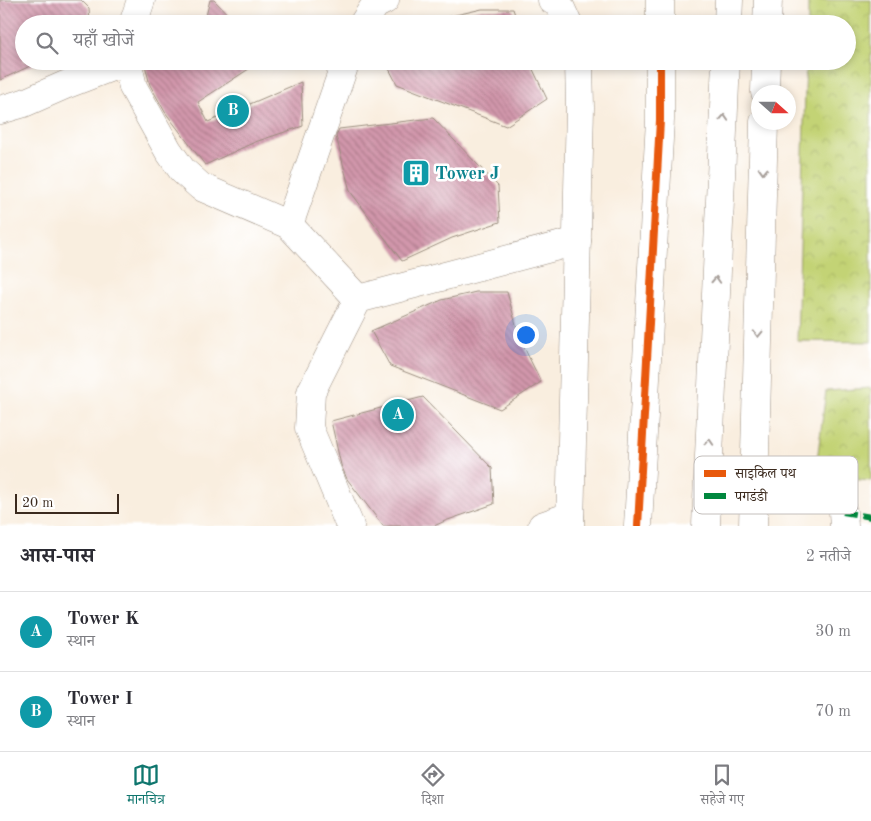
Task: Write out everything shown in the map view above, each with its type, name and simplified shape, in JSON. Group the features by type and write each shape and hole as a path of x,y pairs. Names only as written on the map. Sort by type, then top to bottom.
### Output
{"main road":[{"path":"136,15 141,0"},
{"path":"369,15 375,5 385,0"},
{"path":"552,0 559,4 564,15"},
{"path":"660,0 660,15"},
{"path":"728,15 729,0"},
{"path":"767,15 768,0"},
{"path":"0,110 24,103 104,70"},
{"path":"129,70 133,87 168,150 182,170 201,187 288,225 358,299"},
{"path":"288,225 343,70"},
{"path":"542,526 570,521 580,108 579,70"},
{"path":"638,526 660,120 660,70"},
{"path":"709,456 726,70"},
{"path":"765,85 766,70"},
{"path":"755,456 764,130"},
{"path":"350,526 309,428 311,392 358,299 577,240"}],"green space":[{"path":"808,0 871,0 871,342 797,341 806,70 856,70 856,15 808,15"},
{"path":"871,388 871,481 858,480 858,456 818,456 826,391"}],"building":[{"path":"0,0 81,0 89,8 89,15 15,15 15,70 22,70 0,80"},
{"path":"210,0 214,0 228,15 206,15"},
{"path":"482,9 513,9 515,15 456,15"},
{"path":"146,70 247,70 198,102 208,122 301,82 303,126 255,142 205,165 165,112 150,85"},
{"path":"390,70 533,70 547,99 506,126 397,84"},
{"name":"Tower J","path":"433,118 498,186 500,222 452,238 402,261 350,191 336,136 339,129"},
{"path":"476,292 507,292 520,339 541,382 500,409 390,366 371,331 442,300"},
{"path":"423,397 492,468 494,504 434,526 383,526 347,479 341,465 331,421"}],"marked path":[{"path":"854,514 871,517"}],"cycle path":[{"path":"638,526 660,120 660,70"}],"place":[{"name":"Tower I","path":"233,111"},
{"name":"Tower J","path":"416,173"},
{"name":"Tower K","path":"398,415"}]}
